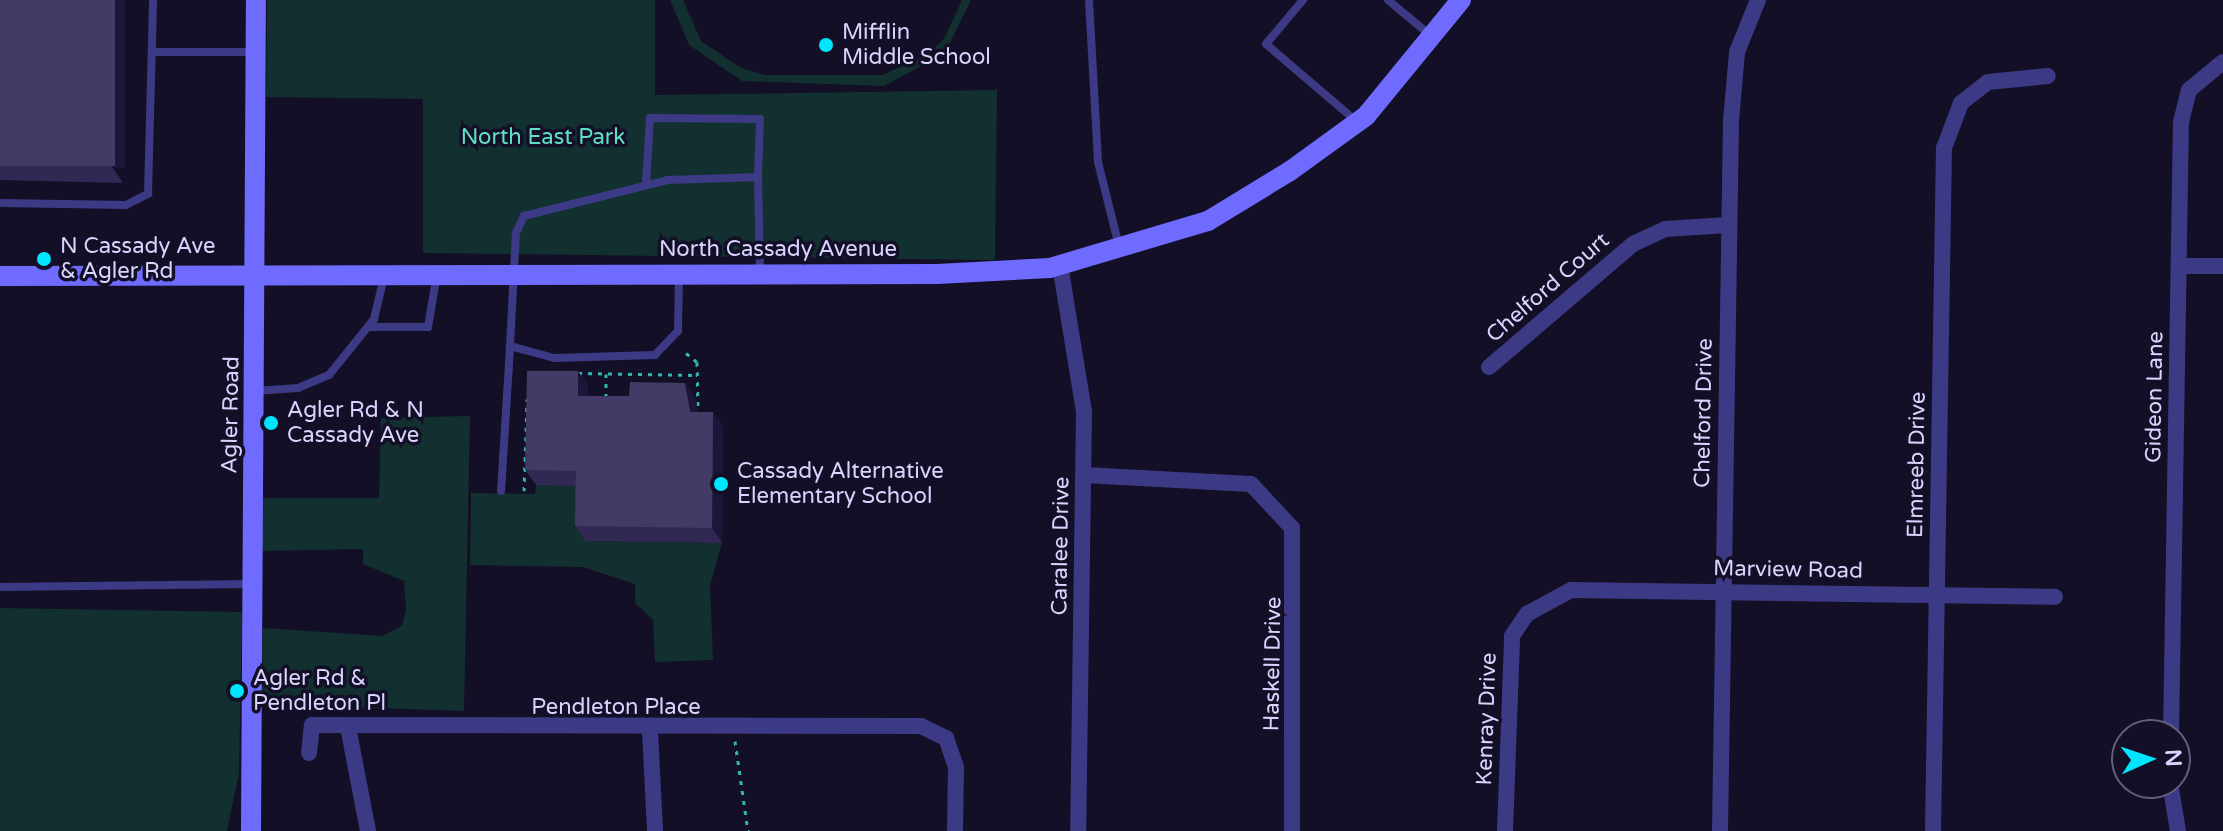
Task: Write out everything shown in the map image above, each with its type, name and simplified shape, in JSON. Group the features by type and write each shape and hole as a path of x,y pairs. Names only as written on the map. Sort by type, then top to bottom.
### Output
{"main road":[{"name":"Agler Road","path":"251,831 256,0"},
{"name":"North Cassady Avenue","path":"0,276 937,274 1060,265 1120,250 1208,221 1357,122 1435,39 1461,0"}],"street":[{"name":"Chelford Drive","path":"1720,831 1728,225 1737,52 1758,0"},
{"name":"Gideon Lane","path":"2171,719 2181,122 2189,90 2216,66"},
{"name":"Elmreeb Drive","path":"1933,831 1944,148 1961,103 1988,82 2048,76"},
{"name":"Chelford Court","path":"1489,367 1633,244 1665,229 1728,225"},
{"name":"Caralee Drive","path":"1060,265 1084,412 1078,831"},
{"path":"2179,266 2223,266"},
{"name":"Haskell Drive","path":"1085,475 1222,477 1251,484 1275,502 1292,528 1297,558 1292,831"},
{"name":"Marview Road","path":"1527,614 1581,589 2055,597"},
{"name":"Kenray Drive","path":"1505,831 1509,662 1512,636 1527,614"},
{"name":"Pendleton Place","path":"309,753 312,725 650,731 921,726 946,738 956,767 955,831"},
{"path":"348,727 368,831"},
{"path":"650,731 655,831"},
{"path":"2173,799 2178,831"}],"lane":[{"path":"0,203 126,205 148,194 153,0"},
{"path":"1089,0 1098,162 1120,250"},
{"path":"1303,0 1266,44 1357,122"},
{"path":"1388,0 1435,39"},
{"path":"153,52 255,52"},
{"path":"646,185 650,118 760,119 760,274"},
{"path":"501,491 511,274 524,216 646,185 758,177"},
{"path":"254,391 298,388 329,375 369,327 385,273"},
{"path":"369,327 428,327 437,273"},
{"path":"510,346 554,358 655,355 678,331 679,274"},
{"path":"0,587 253,584"}],"path":[{"path":"686,353 695,358 698,408"},
{"path":"564,373 698,375"},
{"path":"606,374 606,410"},
{"path":"524,491 524,399 535,399"},
{"path":"735,729 748,831"}],"green space":[{"name":"North East Park","path":"267,0 655,0 655,95 997,90 995,260 423,253 423,99 266,97"},
{"path":"670,0 683,0 701,41 741,68 765,75 882,75 925,56 944,39 962,0 971,0 945,53 884,86 742,81 689,45"},
{"path":"470,416 464,711 262,704 263,628 382,636 402,626 406,609 404,581 363,564 363,549 261,551 261,498 379,498 381,418"},
{"path":"536,485 586,486 585,541 722,543 710,585 713,660 655,662 653,620 635,603 635,584 583,567 470,565 471,493 535,494"},
{"path":"0,608 242,612 239,773 227,831 0,831"}],"building":[{"path":"0,0 115,0 115,166 0,166"},
{"path":"527,371 578,371 578,396 629,396 630,382 685,383 690,412 713,412 712,528 575,526 576,471 525,470"}],"place":[{"name":"Mifflin Middle School","path":"826,45"},
{"name":"N Cassady Ave & Agler Rd","path":"44,259"},
{"name":"Agler Rd & N Cassady Ave","path":"271,423"},
{"name":"Cassady Alternative Elementary School","path":"721,484"},
{"name":"Agler Rd & Pendleton Pl","path":"237,691"}]}
